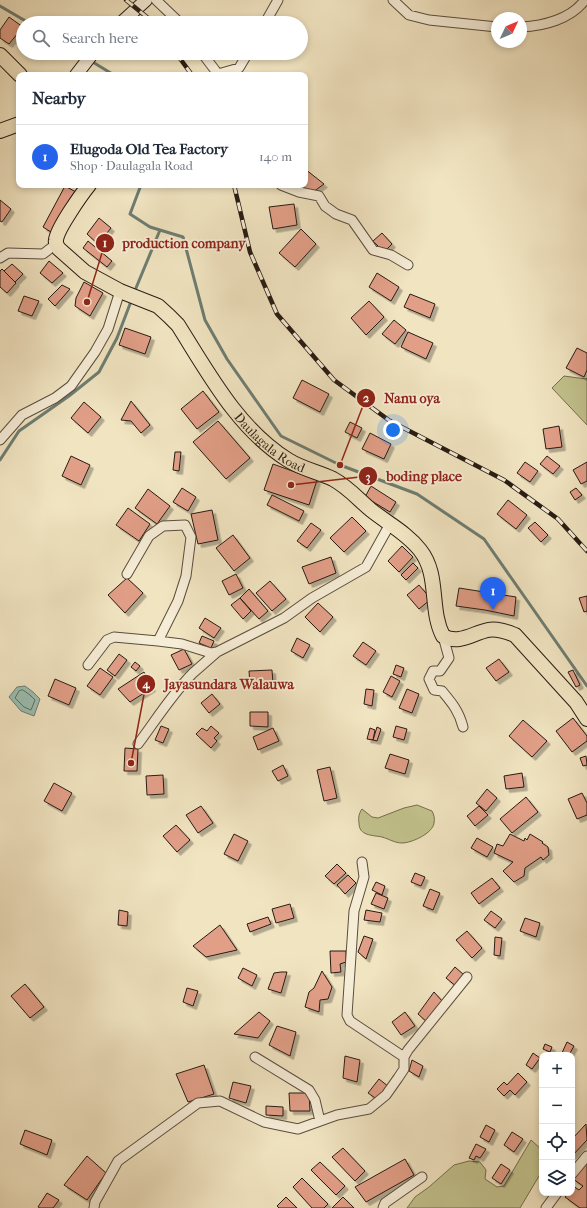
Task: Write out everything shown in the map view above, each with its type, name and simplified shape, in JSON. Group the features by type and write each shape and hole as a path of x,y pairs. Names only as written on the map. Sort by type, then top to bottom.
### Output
{"main road":[{"path":"129,16 146,0"},
{"path":"0,55 17,72"},
{"path":"78,72 88,60"},
{"path":"0,131 16,125"},
{"path":"56,244 57,236 73,206 87,188"},
{"name":"Daulagala Road","path":"56,244 59,249 85,272 120,291 158,306 178,325 223,396 245,424 262,440 289,461 347,487 370,509 408,537 421,550 432,572 438,621 443,636"},
{"path":"443,636 449,640 454,640 466,638 489,630 503,631 515,636 576,702 587,719"}],"street":[{"path":"156,0 173,16"},
{"path":"269,16 278,0"},
{"path":"393,0 409,16 429,20 491,26"},
{"path":"527,26 550,22 567,16 580,7 585,0"},
{"path":"207,60 216,72"},
{"path":"227,72 239,68 244,60"},
{"path":"289,188 299,192 319,196 325,206 336,214 352,220 373,250 391,255 408,265"},
{"path":"0,258 8,253 43,254 56,244"},
{"path":"0,440 22,415 55,398 71,386 95,352 108,329 120,291"},
{"path":"138,744 152,723 182,686 217,652 284,618 312,598 366,567 390,524"},
{"path":"127,574 149,536 163,526 185,525 191,537 186,576 178,601 158,641"},
{"path":"443,636 449,658 440,671 433,671 429,679 434,690 442,691 451,702 460,715 463,726"},
{"path":"88,665 107,640 114,637 182,644 211,653 217,652"},
{"path":"362,862 364,877 354,911 347,1016 350,1021 404,1057"},
{"path":"94,1208 95,1202 118,1161 198,1103 220,1101 264,1122 298,1129 337,1115 369,1109 386,1095 404,1069 404,1057 408,1050 467,977"},
{"path":"255,1057 309,1090 315,1100 320,1121"},
{"path":"575,1170 587,1156"},
{"path":"383,1208 385,1203 422,1177"},
{"path":"546,1208 555,1196"}],"green space":[{"path":"564,376 587,378 587,425 552,388"},
{"path":"417,805 432,811 434,815 433,827 421,837 406,843 402,843 370,835 361,830 359,817 362,809 372,817 378,818 404,808"},
{"path":"531,1140 539,1147 539,1176 520,1208 407,1208 415,1197 454,1165 469,1161 480,1162 486,1170 485,1179 497,1187 504,1186"}],"water":[{"path":"25,686 40,699 34,716 21,711 9,697 17,687"}],"building":[{"path":"9,17 16,22 16,36 9,44 0,38 0,30"},
{"path":"308,171 324,184 313,192 304,188 308,188"},
{"path":"64,188 69,188 76,192 54,234 43,227"},
{"path":"0,200 11,209 2,222 0,221"},
{"path":"294,204 297,225 273,229 269,207"},
{"path":"99,218 111,228 98,244 87,234"},
{"path":"301,229 316,244 295,267 279,253"},
{"path":"382,233 392,244 384,252 373,241"},
{"path":"88,241 112,261 107,267 83,248"},
{"path":"49,261 63,273 52,283 40,273"},
{"path":"12,264 23,274 15,282 4,271"},
{"path":"2,269 16,283 7,293 0,287 0,271"},
{"path":"377,273 399,287 391,301 369,287"},
{"path":"84,282 103,293 90,316 75,306 76,298"},
{"path":"62,285 70,289 55,306 48,299"},
{"path":"410,294 435,304 430,318 404,307"},
{"path":"24,296 39,301 32,316 18,311"},
{"path":"369,301 384,317 366,335 351,318"},
{"path":"394,320 406,330 395,344 382,334"},
{"path":"125,328 151,337 145,354 119,345"},
{"path":"408,332 433,343 426,359 401,347"},
{"path":"577,348 587,353 587,370 584,377 566,368"},
{"path":"302,380 329,394 320,412 293,398"},
{"path":"203,391 219,412 197,429 181,409"},
{"path":"131,401 150,425 141,433 131,421 121,420"},
{"path":"84,402 101,417 88,433 71,418"},
{"path":"218,421 250,458 226,479 193,442"},
{"path":"350,422 362,428 357,438 345,432"},
{"path":"559,426 562,447 546,449 543,429"},
{"path":"370,433 391,444 384,459 362,449"},
{"path":"175,452 181,452 179,471 173,470"},
{"path":"71,456 90,465 81,485 62,476"},
{"path":"547,456 560,466 553,474 540,464"},
{"path":"525,462 538,471 530,482 517,473"},
{"path":"587,462 587,481 581,484 573,470"},
{"path":"273,464 317,480 309,505 264,490"},
{"path":"371,486 396,502 390,512 365,497"},
{"path":"182,488 196,497 188,511 173,502"},
{"path":"576,488 582,495 575,500 570,492"},
{"path":"148,489 170,506 157,524 135,508"},
{"path":"272,495 304,511 299,521 267,505"},
{"path":"508,500 527,515 516,529 497,514"},
{"path":"128,508 150,524 139,541 116,525"},
{"path":"212,510 218,540 198,544 191,514"},
{"path":"352,517 366,531 344,552 330,538"},
{"path":"535,522 548,535 541,542 528,528"},
{"path":"311,523 321,530 307,548 297,541"},
{"path":"233,535 250,558 234,571 216,548"},
{"path":"402,546 413,557 399,572 388,561"},
{"path":"331,557 336,573 309,584 302,567"},
{"path":"413,563 418,568 406,580 401,575"},
{"path":"236,574 243,588 229,595 222,581"},
{"path":"127,578 143,593 125,613 108,595"},
{"path":"270,581 286,599 272,611 256,593"},
{"path":"419,585 431,599 419,609 407,595"},
{"path":"459,588 516,597 514,616 456,606"},
{"path":"249,589 268,611 259,619 240,598"},
{"path":"587,596 587,611 584,612 579,598"},
{"path":"240,598 251,611 243,619 231,605"},
{"path":"318,603 333,617 320,632 305,617"},
{"path":"205,618 221,628 214,638 199,628"},
{"path":"202,636 214,641 211,648 199,643"},
{"path":"297,638 310,645 303,658 291,651"},
{"path":"363,642 376,651 366,665 353,656"},
{"path":"184,649 192,664 179,670 171,655"},
{"path":"119,654 127,660 115,676 107,670"},
{"path":"499,659 509,672 496,681 486,668"},
{"path":"135,662 140,666 136,671 131,667"},
{"path":"396,665 404,668 401,677 393,674"},
{"path":"100,668 113,677 100,695 87,686"},
{"path":"272,670 273,684 250,685 249,671"},
{"path":"573,670 580,685 576,687 568,672"},
{"path":"144,672 152,688 130,702 118,689"},
{"path":"391,676 400,681 392,697 383,692"},
{"path":"55,679 76,688 69,705 48,696"},
{"path":"366,689 374,690 372,706 364,704"},
{"path":"407,689 419,694 412,713 399,708"},
{"path":"212,694 220,704 209,713 201,703"},
{"path":"250,712 268,712 268,727 250,726"},
{"path":"573,718 587,736 587,741 572,752 556,731"},
{"path":"523,720 547,741 532,757 509,736"},
{"path":"161,726 169,729 163,743 155,740"},
{"path":"211,726 219,733 214,738 217,741 211,748 196,734 202,728 207,731"},
{"path":"396,726 407,729 404,740 393,737"},
{"path":"377,727 381,729 377,741 373,740"},
{"path":"273,728 279,741 258,750 253,737"},
{"path":"370,728 375,730 373,740 367,739"},
{"path":"125,748 138,749 137,771 124,771"},
{"path":"390,754 409,760 405,774 385,768"},
{"path":"586,756 587,765 583,766 580,758"},
{"path":"283,765 288,776 278,781 272,771"},
{"path":"330,767 337,798 324,801 317,770"},
{"path":"522,773 524,787 506,789 504,776"},
{"path":"163,775 164,794 147,795 146,776"},
{"path":"54,783 72,793 62,811 44,801"},
{"path":"487,789 497,798 486,811 476,803"},
{"path":"582,793 587,803 587,815 577,819 568,799"},
{"path":"526,797 538,812 512,833 500,819"},
{"path":"201,806 213,823 198,833 186,815"},
{"path":"479,806 488,815 475,826 467,816"},
{"path":"176,825 190,840 177,852 163,836"},
{"path":"234,834 248,841 238,861 224,854"},
{"path":"510,834 524,841 525,838 527,840 530,834 548,847 549,855 543,860 541,857 525,868 524,876 514,882 503,871 513,862 494,853 497,844 503,846"},
{"path":"477,838 493,847 487,857 471,848"},
{"path":"337,864 346,873 334,884 325,876"},
{"path":"415,873 425,877 421,886 411,882"},
{"path":"348,875 356,883 345,894 337,885"},
{"path":"492,878 500,888 479,904 471,893"},
{"path":"376,882 385,886 382,895 372,890"},
{"path":"430,889 440,893 433,910 423,906"},
{"path":"376,893 388,898 384,909 371,904"},
{"path":"290,904 294,918 276,923 272,909"},
{"path":"119,910 128,912 127,926 118,925"},
{"path":"366,910 382,913 380,922 364,920"},
{"path":"491,911 502,919 495,928 484,920"},
{"path":"268,917 271,924 250,932 247,924"},
{"path":"525,918 540,923 536,937 520,931"},
{"path":"220,925 237,950 206,957 193,946"},
{"path":"467,931 482,948 472,958 456,940"},
{"path":"364,936 373,939 366,959 358,952"},
{"path":"495,937 502,938 500,956 494,955"},
{"path":"330,951 346,951 346,962 340,964 341,972 331,973"},
{"path":"455,967 464,975 457,987 446,978"},
{"path":"243,968 257,975 252,986 238,978"},
{"path":"322,971 332,987 328,999 320,1000 319,1012 305,1007 309,992 314,988"},
{"path":"287,972 281,993 268,989 274,973"},
{"path":"25,984 44,1007 30,1018 11,996"},
{"path":"187,988 198,991 193,1006 183,1002"},
{"path":"434,992 443,1002 428,1023 418,1014"},
{"path":"259,1012 270,1021 258,1038 234,1034"},
{"path":"405,1012 415,1026 401,1035 392,1022"},
{"path":"277,1026 296,1032 290,1056 269,1045"},
{"path":"567,1042 574,1046 571,1052 562,1052"},
{"path":"545,1044 552,1047 550,1052 543,1049"},
{"path":"533,1053 539,1057 532,1069 526,1065"},
{"path":"345,1056 360,1060 357,1082 343,1078"},
{"path":"412,1060 423,1066 419,1077 409,1071"},
{"path":"204,1065 214,1094 188,1102 176,1074"},
{"path":"518,1073 527,1082 515,1095 510,1090 504,1096 497,1089 504,1082 507,1085"},
{"path":"379,1079 389,1087 378,1100 368,1093"},
{"path":"233,1082 251,1086 246,1103 229,1098"},
{"path":"289,1093 309,1093 310,1111 290,1111"},
{"path":"266,1106 283,1107 283,1116 266,1115"},
{"path":"586,1124 587,1140 575,1153 575,1136"},
{"path":"486,1125 495,1130 489,1142 480,1137"},
{"path":"25,1130 52,1140 47,1155 20,1144"},
{"path":"512,1132 523,1139 514,1152 504,1145"},
{"path":"476,1144 486,1149 480,1158 476,1156 474,1160 469,1158"},
{"path":"343,1148 365,1171 355,1181 332,1157"},
{"path":"87,1156 106,1173 87,1200 64,1185"},
{"path":"405,1159 414,1175 366,1202 355,1187"},
{"path":"320,1162 345,1186 336,1195 311,1170"},
{"path":"586,1162 587,1208 580,1208 565,1197 575,1196 575,1187 579,1190 583,1186 575,1180 575,1176"},
{"path":"501,1164 510,1170 501,1184 492,1178"},
{"path":"302,1178 328,1204 324,1208 312,1208 293,1187"},
{"path":"47,1193 59,1200 53,1208 38,1207"},
{"path":"286,1197 297,1208 279,1208 277,1206"},
{"path":"343,1197 354,1208 332,1208"}],"waterway":[{"path":"0,6 17,16"},
{"path":"91,61 109,72"},
{"path":"140,188 130,214 150,227 183,237 205,320 227,359 281,436 340,465 417,494 484,539 587,686"},
{"path":"136,288 160,230"},
{"path":"0,460 19,431 69,396 99,372 117,338 130,304"}],"railway":[{"path":"126,0 145,16"},
{"path":"181,60 190,72"},
{"path":"235,188 250,252 277,314 334,380 390,421 504,480 558,519 587,551"}],"place":[{"name":"production company","path":"87,302"},
{"name":"Nanu oya","path":"340,465"},
{"name":"boding place","path":"291,485"},
{"name":"Elugoda Old Tea Factory","path":"493,610"},
{"name":"Jayasundara Walauwa","path":"131,763"}]}
